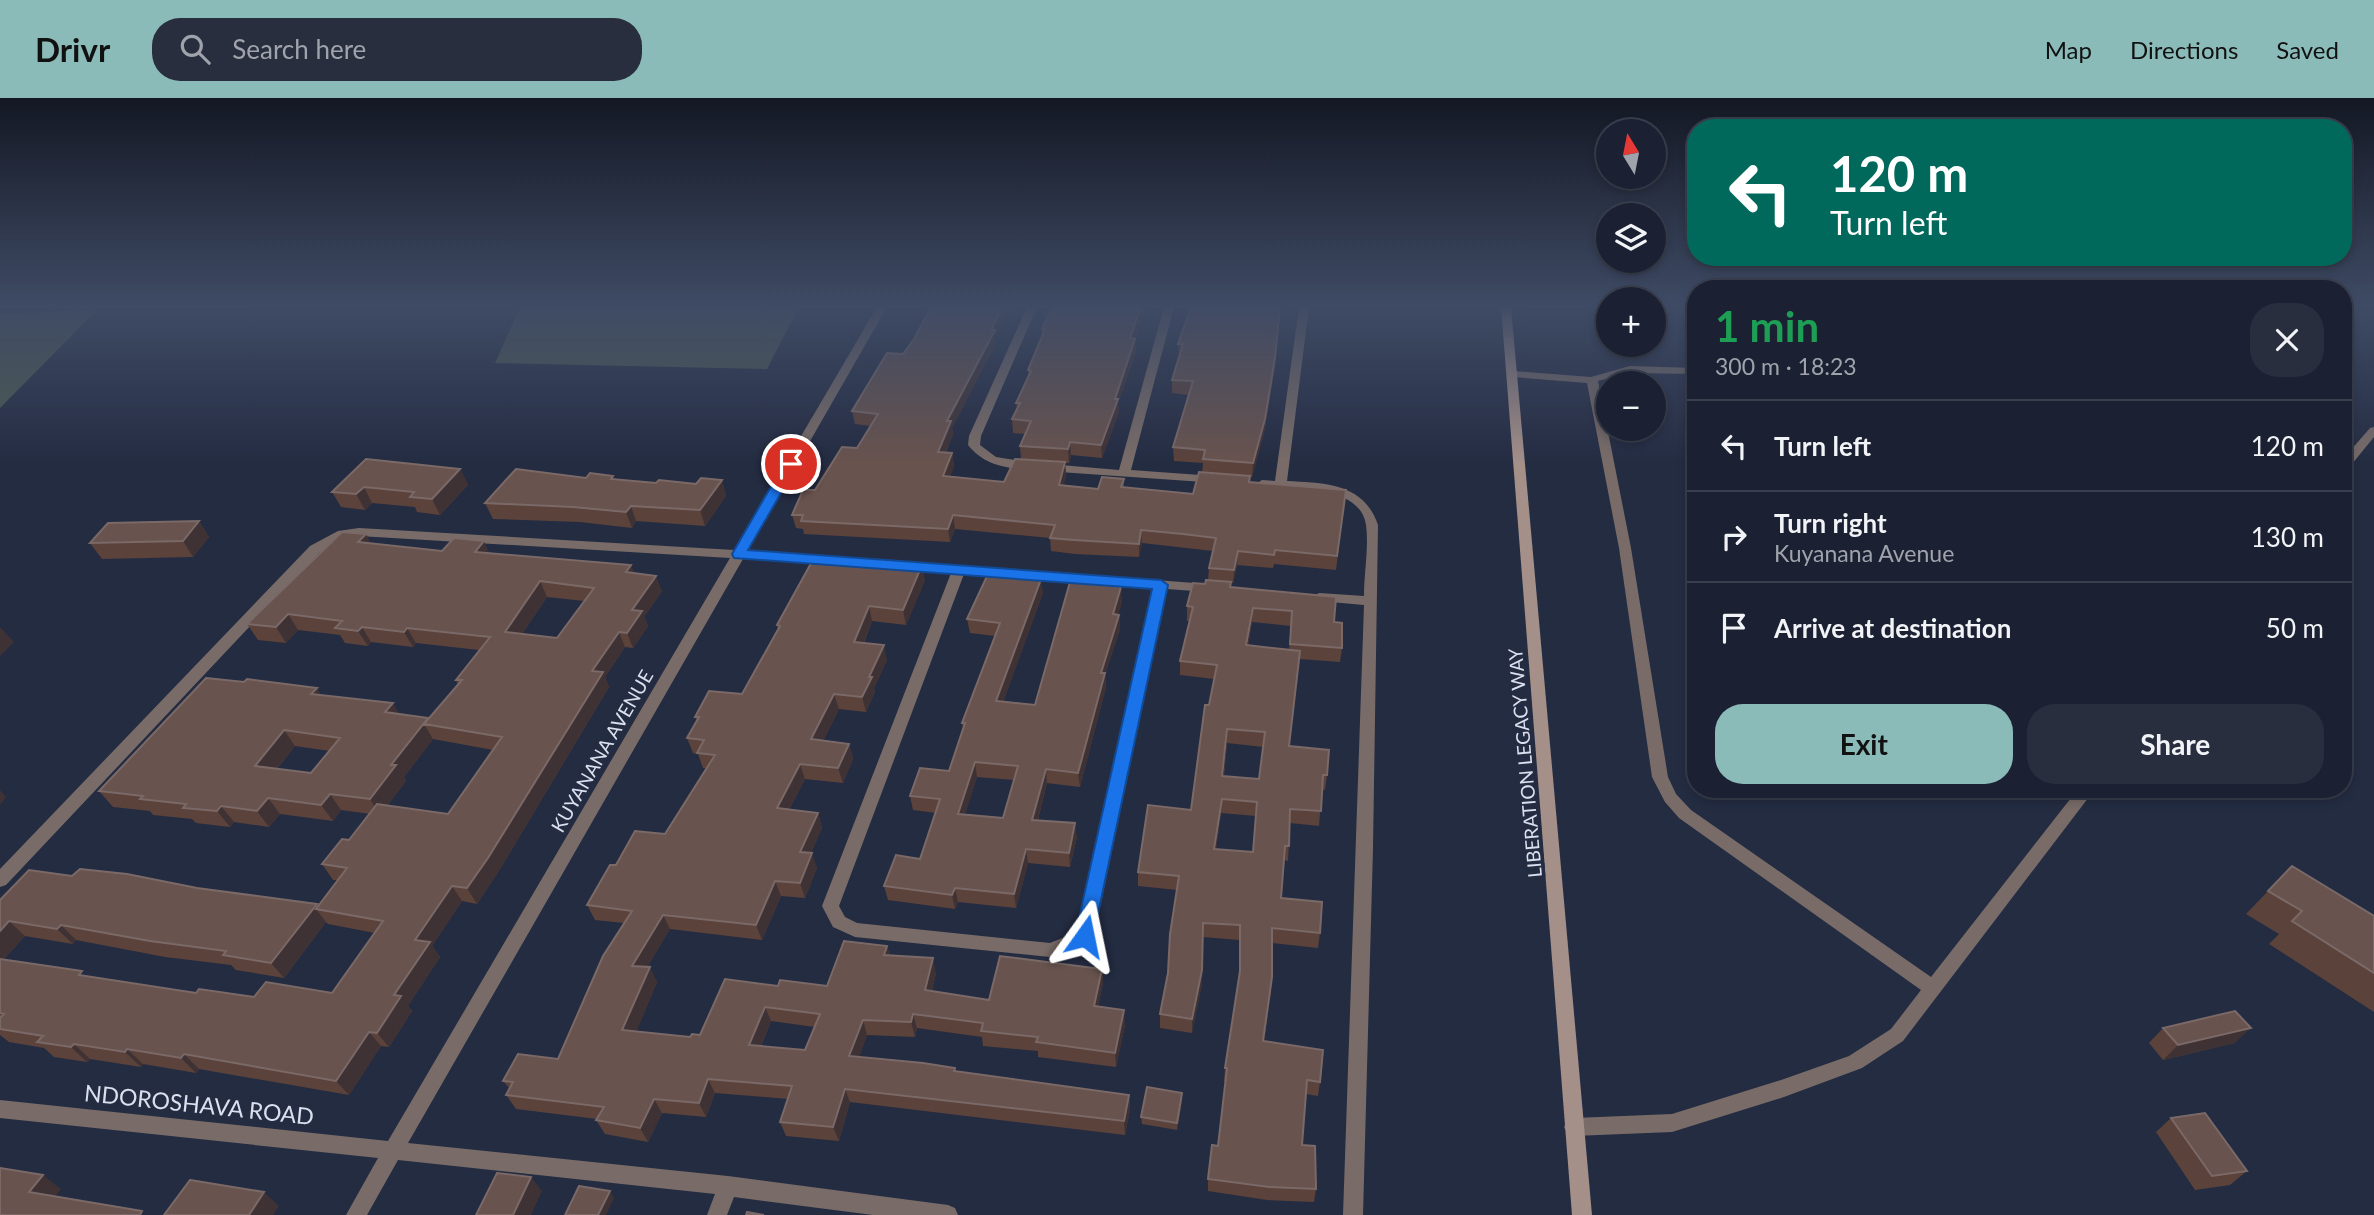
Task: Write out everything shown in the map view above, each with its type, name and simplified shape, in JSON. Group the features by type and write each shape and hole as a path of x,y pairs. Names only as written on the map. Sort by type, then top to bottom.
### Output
{"main road":[{"name":"LIBERATION LEGACY WAY","path":"1511,359 1582,1215"}],"street":[{"name":"KUYANANA AVENUE","path":"356,1215 852,359"},
{"path":"1009,359 975,436 974,445 981,455 999,464 1228,481"},
{"path":"1124,474 1155,359"},
{"path":"1280,485 1297,359"},
{"path":"1513,374 1592,380 1616,370 1687,371"},
{"path":"1592,380 1625,548 1660,777 1670,798 1685,814 1932,988"},
{"path":"2352,456 2374,430"},
{"path":"1254,483 1319,488 1359,500 1372,525 1353,1215"},
{"path":"0,880 315,549 334,537 359,531 849,561"},
{"path":"890,564 1226,590"},
{"path":"959,569 830,906 839,922 855,930 1050,950 1085,936 1161,585"},
{"path":"1306,596 1371,601"},
{"path":"1574,1127 1672,1123 1784,1088 1855,1062 1896,1035 2080,798"},
{"name":"NDOROSHAVA ROAD","path":"0,1109 728,1186 948,1215"},
{"path":"717,1215 728,1186"}],"green space":[{"path":"0,359 48,359 0,408"},
{"path":"497,359 772,359 767,369 495,363"}],"building":[{"path":"883,359 980,359 947,421 951,421 938,452 952,453 943,476 1004,482 1015,459 1065,462 1059,485 1098,489 1102,477 1124,479 1121,487 1193,494 1199,472 1250,476 1249,482 1346,490 1337,556 1275,550 1274,555 1238,551 1234,570 1209,568 1216,538 1183,534 1141,530 1139,544 1050,538 1055,525 953,515 948,529 801,521 803,515 792,515 803,490 815,490 842,447 857,448 878,414 852,411"},
{"path":"1033,359 1128,359 1115,399 1118,399 1101,445 1070,442 1068,449 1020,446 1031,421 1012,419 1020,403 1016,403 1031,371 1028,370"},
{"path":"1178,359 1275,359 1265,419 1253,463 1203,459 1205,450 1173,447 1193,381 1172,380"},
{"path":"366,459 460,469 432,499 410,497 414,492 364,487 356,494 332,492"},
{"path":"516,469 586,478 590,473 613,476 611,479 656,483 659,480 696,484 701,478 722,480 700,510 631,506 626,512 485,503"},
{"path":"199,521 183,541 90,543 108,523"},
{"path":"342,532 366,534 358,542 442,551 454,538 484,541 475,552 631,565 626,572 656,576 632,610 642,611 627,633 619,632 592,671 603,672 488,858 467,888 452,886 415,940 430,942 394,995 401,996 377,1033 369,1032 336,1081 184,1054 181,1058 127,1049 125,1052 74,1044 71,1047 37,1042 43,1036 0,1029 0,1018 4,1014 0,1013 0,959 82,971 79,975 196,993 199,989 254,997 266,982 332,993 383,921 316,909 347,868 322,864 342,839 349,840 377,804 448,814 502,737 424,724 462,680 456,680 490,637 407,628 404,632 362,627 358,631 335,628 342,621 288,614 276,627 247,624","holes":["540,581 594,588 557,638 505,632"]},
{"path":"815,556 922,565 903,610 869,606 854,642 884,645 869,677 872,677 862,697 834,694 811,739 849,744 838,768 800,764 777,808 818,813 800,852 812,853 800,883 775,881 756,925 663,915 632,966 650,967 622,1030 690,1037 692,1034 700,1035 725,979 778,986 780,980 827,986 844,941 887,946 884,955 933,958 925,990 989,1000 1000,956 1102,969 1094,1006 1124,1010 1115,1053 1036,1042 1038,1037 981,1031 983,1023 913,1014 911,1022 863,1020 849,1056 923,1063 955,1068 954,1071 1129,1095 1124,1121 845,1089 833,1127 780,1122 792,1086 708,1079 699,1103 654,1099 640,1128 596,1120 604,1107 506,1095 513,1082 503,1081 518,1054 558,1059 603,956 632,911 587,905 610,865 616,865 635,831 665,834 715,755 697,753 704,740 687,738 699,717 695,717 709,691 742,694 780,626 777,625","holes":["765,1007 820,1014 805,1050 749,1045"]},
{"path":"988,574 1041,579 996,701 1035,705 1070,582 1121,587 1113,614 1119,615 1101,673 1105,673 1078,773 1046,769 1032,820 1075,823 1069,853 1026,849 1014,894 955,888 952,895 884,886 896,855 920,859 940,799 910,796 920,768 949,771 965,723 962,723 1000,623 967,619","holes":["975,762 1018,766 1003,818 958,814"]},
{"path":"1206,580 1231,582 1230,587 1336,597 1334,622 1342,623 1342,648 1290,644 1292,611 1253,608 1246,645 1300,651 1289,746 1329,750 1327,775 1323,775 1321,811 1290,809 1289,846 1285,846 1281,898 1322,902 1320,933 1272,928 1272,977 1263,1041 1323,1050 1320,1082 1307,1080 1302,1145 1315,1146 1316,1189 1269,1187 1208,1179 1212,1145 1218,1146 1225,1068 1240,971 1240,925 1203,923 1202,970 1192,1019 1160,1014 1168,973 1170,934 1179,876 1138,872 1148,805 1191,810 1205,705 1209,705 1217,665 1180,661 1193,607 1187,606 1193,583 1205,584","holes":["1227,729 1265,732 1259,779 1222,776","1222,799 1257,802 1253,852 1214,849"]},
{"path":"206,678 244,682 247,679 317,688 311,694 393,703 385,712 428,718 391,765 396,765 370,799 330,794 321,805 268,798 257,811 221,806 217,811 183,808 186,804 99,791","holes":["284,730 340,738 311,773 255,766"]},
{"path":"2292,866 2374,916 2374,973 2292,921 2302,911 2268,891"},
{"path":"80,869 317,904 271,963 223,955 226,951 61,925 57,929 9,921 0,931 0,900 29,870 72,876"},
{"path":"2235,1011 2251,1028 2178,1045 2163,1028"},
{"path":"1147,1087 1182,1093 1177,1123 1141,1117"},
{"path":"2205,1113 2247,1171 2212,1176 2171,1118"},
{"path":"0,1168 43,1175 29,1192 142,1211 140,1215 0,1215"},
{"path":"497,1173 531,1177 513,1215 476,1215"},
{"path":"190,1180 264,1192 249,1215 164,1215"},
{"path":"579,1186 610,1191 598,1215 565,1215"}],"route":[{"path":"791,464 739,554 1161,585 1085,936"}]}
